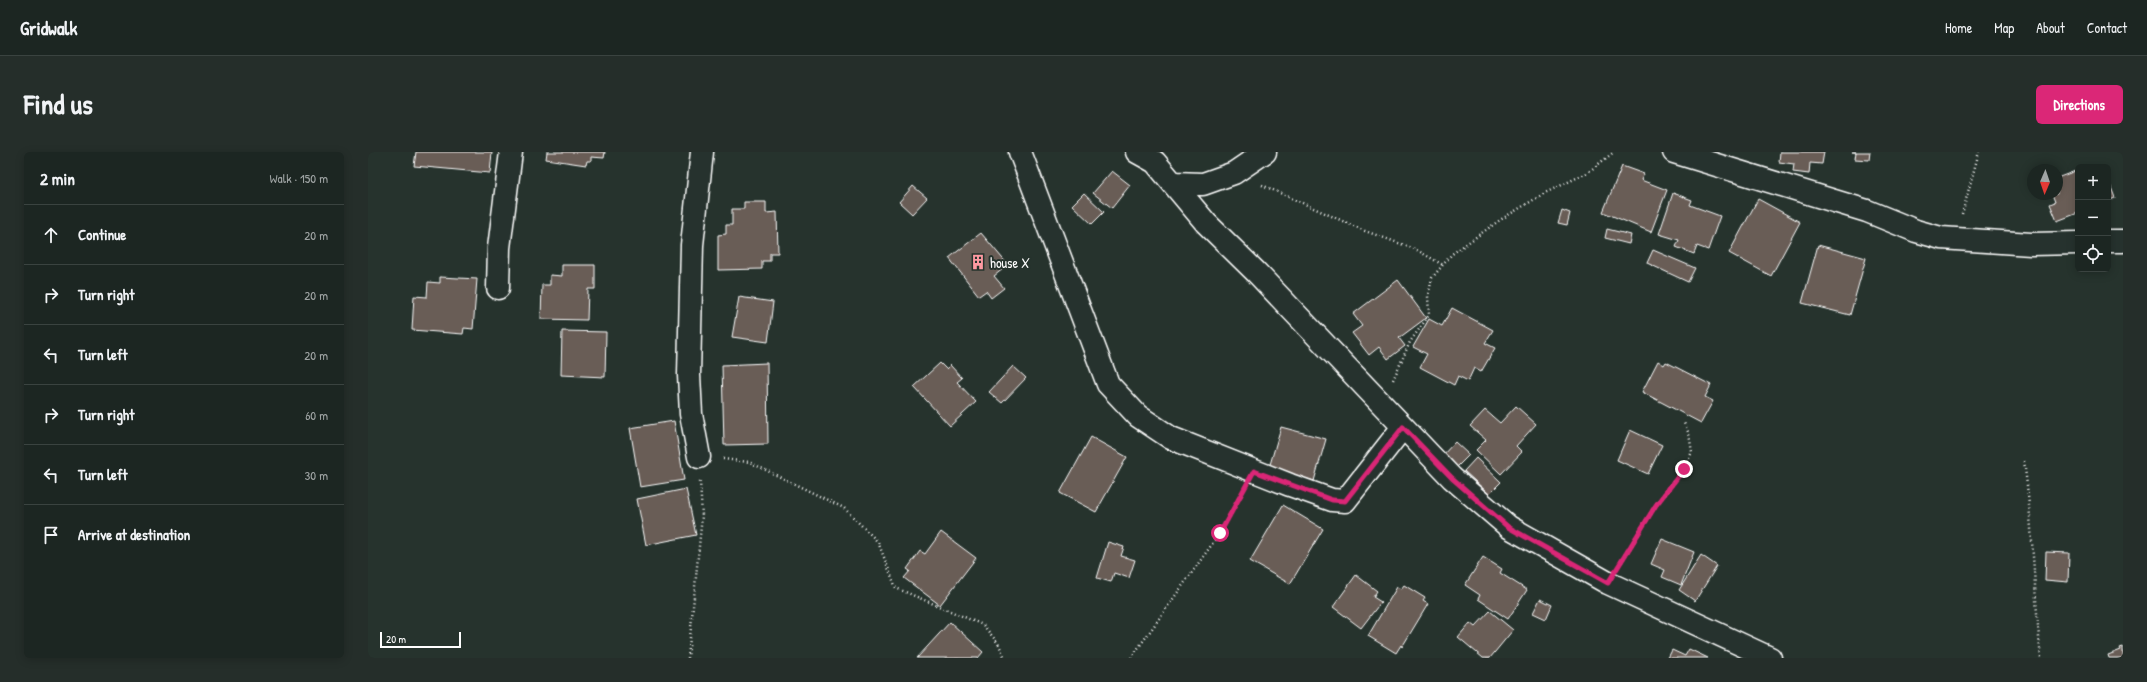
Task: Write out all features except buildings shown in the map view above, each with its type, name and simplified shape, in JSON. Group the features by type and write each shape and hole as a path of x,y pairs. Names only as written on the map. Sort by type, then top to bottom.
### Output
{"street":[{"path":"498,288 499,248 511,152"},
{"path":"699,457 691,414 690,375 692,244 702,152"},
{"path":"1020,152 1108,384 1138,416 1171,438 1332,500 1345,501 1403,427"},
{"path":"1137,152 1155,162 1206,223 1256,272 1452,478 1508,527 1608,583 1770,658"},
{"path":"1174,184 1203,184 1234,173 1265,152"},
{"path":"1674,152 1867,211 1916,231 1963,241 2031,244 2075,243"},
{"path":"2111,242 2123,241"}],"path":[{"path":"1381,404 1410,342 1429,314 1428,296 1432,278 1452,254 1500,220 1545,193 1587,173 1614,152"},
{"path":"1963,241 1960,222 1979,152"},
{"path":"1234,173 1365,231 1415,249 1444,265"},
{"path":"1608,583 1656,505 1684,469 1692,452 1689,434 1684,423"},
{"path":"688,658 702,516 699,457 749,462 844,508 878,542 896,588 983,625 998,643 1005,658"},
{"path":"2024,461 2031,511 2034,597 2041,658"},
{"path":"1131,658 1220,533 1254,471"}],"place":[{"name":"house X","path":"978,262"}],"route":[{"path":"1220,533 1254,471 1290,486 1332,500 1345,501 1354,492 1403,427 1452,478 1508,527 1608,583 1656,505 1684,469"}]}
